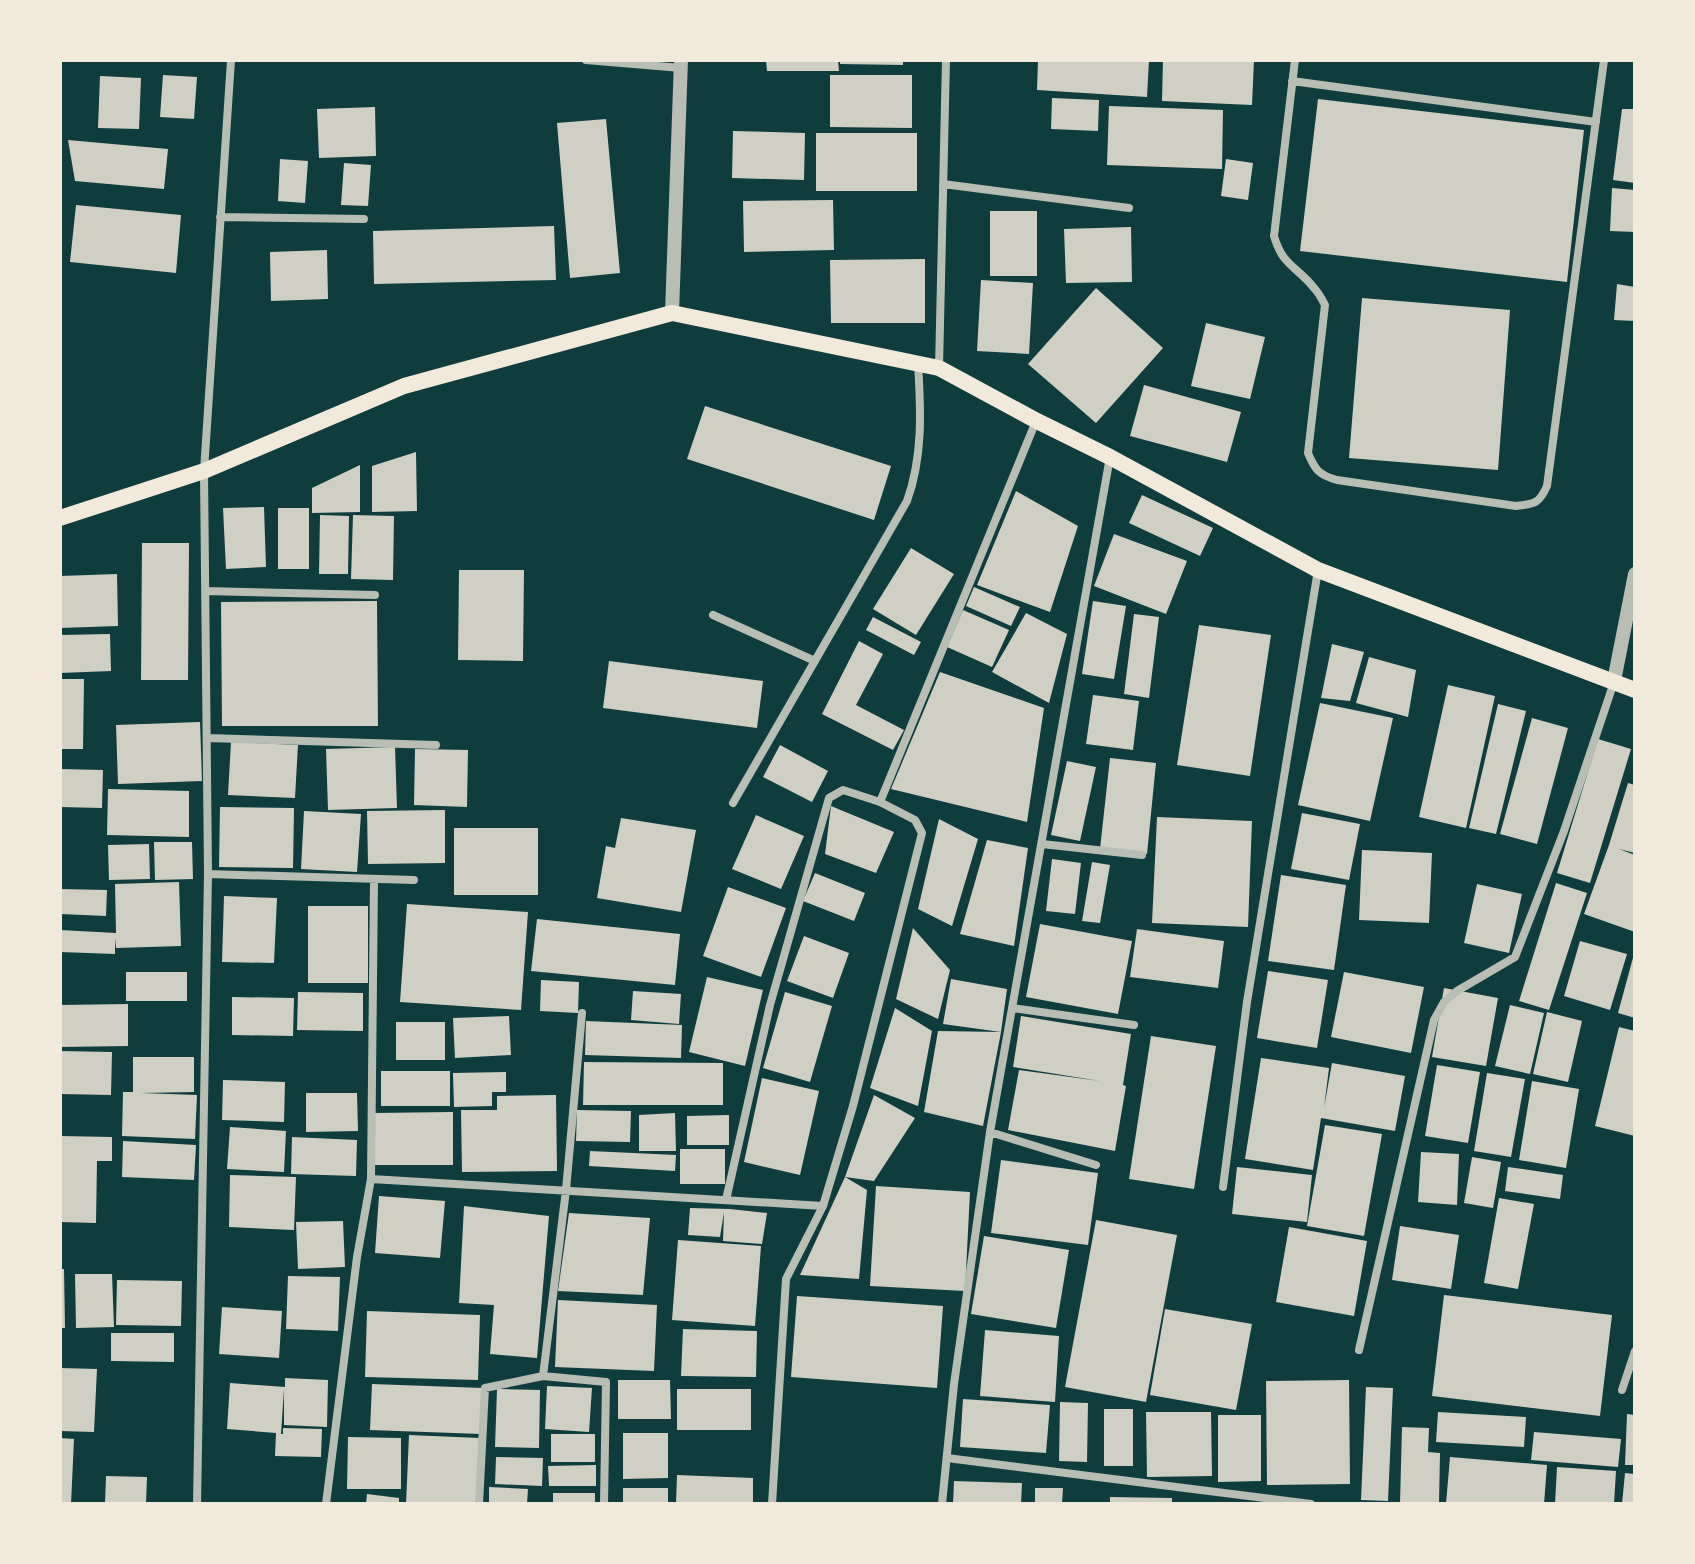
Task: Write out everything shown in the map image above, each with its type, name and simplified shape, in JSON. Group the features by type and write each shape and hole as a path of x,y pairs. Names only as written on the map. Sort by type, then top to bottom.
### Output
{"main road":[{"path":"60,518 204,471 404,386 672,313 939,368 1318,570 1635,690"}],"street":[{"path":"197,1504 208,874 204,471 231,60"},
{"path":"586,60 681,64 672,313"},
{"path":"939,368 946,60"},
{"path":"1295,60 1274,236 1278,250 1289,265 1315,289 1325,305 1308,453 1313,466 1324,476 1337,480 1516,506 1533,504 1542,497 1547,486 1604,60"},
{"path":"1292,81 1596,122"},
{"path":"943,184 1129,208"},
{"path":"220,217 364,219"},
{"path":"733,803 907,501 915,478 920,407 918,363"},
{"path":"880,802 1037,421"},
{"path":"942,1504 954,1384 990,1132 1110,457"},
{"path":"1223,1187 1247,1002 1318,570"},
{"path":"1359,1350 1434,1020 1444,1002 1457,991 1515,957 1564,831 1614,681 1635,574"},
{"path":"205,591 375,595"},
{"path":"713,615 815,661"},
{"path":"207,738 436,745"},
{"path":"726,1200 770,1005 829,798 843,790 880,802 915,820 922,833 853,1106 823,1206 786,1279 772,1504"},
{"path":"1042,844 1142,855"},
{"path":"208,874 414,880"},
{"path":"326,1504 357,1257 371,1179 374,879"},
{"path":"1012,1008 1134,1025"},
{"path":"543,1376 566,1190 582,1013"},
{"path":"990,1132 1096,1165"},
{"path":"371,1179 823,1206"},
{"path":"1622,1390 1635,1351"},
{"path":"479,1504 485,1388 543,1376 606,1382 604,1504"},
{"path":"947,1458 1311,1504"}],"building":[{"path":"766,60 838,60 839,71 767,71"},
{"path":"840,60 903,60 903,65 840,64"},
{"path":"1038,60 1149,60 1147,97 1037,90"},
{"path":"1163,60 1254,60 1252,105 1162,101"},
{"path":"163,75 197,77 194,119 160,117"},
{"path":"830,75 912,75 912,128 830,127"},
{"path":"100,76 141,78 139,129 98,128"},
{"path":"1052,98 1099,100 1098,131 1051,129"},
{"path":"1318,99 1584,130 1567,282 1300,251"},
{"path":"1109,106 1223,110 1222,169 1107,165"},
{"path":"375,107 376,156 319,158 317,109"},
{"path":"1622,109 1635,109 1635,183 1613,180"},
{"path":"606,119 620,273 570,278 557,123"},
{"path":"733,131 805,133 804,180 732,178"},
{"path":"816,133 917,133 917,191 816,191"},
{"path":"68,140 168,149 164,189 75,181"},
{"path":"280,159 308,161 305,203 278,201"},
{"path":"1226,159 1253,163 1248,200 1221,196"},
{"path":"344,163 371,165 368,206 341,205"},
{"path":"1612,188 1635,190 1635,232 1610,231"},
{"path":"833,200 834,250 744,252 743,201"},
{"path":"76,205 181,215 176,273 70,262"},
{"path":"990,211 1037,211 1037,276 990,276"},
{"path":"554,226 556,280 374,284 373,231"},
{"path":"1131,227 1132,282 1066,283 1064,229"},
{"path":"327,250 328,299 271,301 270,252"},
{"path":"925,259 925,323 831,323 830,260"},
{"path":"981,280 1033,283 1029,354 977,351"},
{"path":"1617,284 1635,287 1635,321 1614,320"},
{"path":"1096,288 1163,348 1096,423 1028,364"},
{"path":"1362,298 1510,310 1498,470 1349,458"},
{"path":"1206,323 1265,337 1250,399 1191,386"},
{"path":"1144,385 1241,412 1227,462 1130,436"},
{"path":"705,406 891,466 874,520 687,459"},
{"path":"416,452 417,511 372,512 372,466"},
{"path":"360,465 360,512 312,513 312,488"},
{"path":"1016,491 1078,526 1050,612 977,585"},
{"path":"1142,495 1213,528 1200,556 1129,523"},
{"path":"264,507 266,567 226,569 223,508"},
{"path":"278,508 309,508 309,569 278,569"},
{"path":"320,515 349,516 348,574 319,574"},
{"path":"353,515 394,516 393,580 351,579"},
{"path":"1114,534 1187,561 1166,614 1094,586"},
{"path":"142,543 189,543 188,680 141,680"},
{"path":"911,548 954,574 916,635 873,609"},
{"path":"459,570 524,570 523,661 458,660"},
{"path":"117,574 118,626 60,628 60,576"},
{"path":"974,587 1020,607 1011,626 966,606"},
{"path":"377,601 378,726 222,726 221,602"},
{"path":"1093,601 1126,606 1114,679 1082,674"},
{"path":"963,610 1009,630 992,667 947,647"},
{"path":"1026,613 1067,634 1049,703 992,672"},
{"path":"1134,614 1159,617 1149,698 1124,694"},
{"path":"873,617 921,642 914,655 866,630"},
{"path":"1199,625 1271,635 1250,776 1177,765"},
{"path":"110,634 111,671 60,673 60,635"},
{"path":"859,641 883,654 856,705 904,730 893,750 822,714"},
{"path":"1332,644 1364,652 1350,701 1321,698"},
{"path":"1369,657 1416,670 1408,717 1356,703"},
{"path":"609,661 763,681 757,728 603,708"},
{"path":"940,672 1044,708 1027,822 891,789"},
{"path":"60,679 84,679 83,749 60,749"},
{"path":"1448,685 1495,696 1466,828 1419,817"},
{"path":"1093,695 1139,701 1133,750 1086,744"},
{"path":"1320,703 1393,718 1370,821 1298,805"},
{"path":"1498,704 1526,711 1496,834 1469,828"},
{"path":"1532,718 1568,728 1537,844 1500,834"},
{"path":"200,722 202,781 118,784 116,725"},
{"path":"1598,739 1631,749 1590,883 1557,873"},
{"path":"231,742 298,745 295,798 228,795"},
{"path":"780,745 828,771 812,802 763,777"},
{"path":"395,747 397,808 328,810 326,749"},
{"path":"415,749 468,750 467,807 414,805"},
{"path":"1110,758 1156,763 1147,854 1100,849"},
{"path":"1067,761 1096,767 1080,841 1051,835"},
{"path":"60,769 103,770 102,808 60,807"},
{"path":"1628,783 1635,785 1635,853 1619,849 1635,855 1635,932 1584,914"},
{"path":"108,789 189,791 189,837 107,835"},
{"path":"831,806 894,832 876,873 825,854"},
{"path":"220,807 294,808 293,868 219,867"},
{"path":"445,810 445,863 368,864 367,811"},
{"path":"304,811 361,814 357,872 301,869"},
{"path":"1302,813 1360,824 1349,880 1291,869"},
{"path":"756,815 804,836 781,889 732,869"},
{"path":"1157,817 1252,821 1248,927 1152,923"},
{"path":"621,818 696,830 681,912 597,898 606,846 615,848"},
{"path":"939,819 978,839 952,926 918,909"},
{"path":"454,828 538,828 538,895 454,895"},
{"path":"987,840 1028,848 1014,946 960,934"},
{"path":"154,842 192,842 193,879 155,880"},
{"path":"149,844 150,879 109,880 108,845"},
{"path":"1362,850 1432,853 1429,923 1359,920"},
{"path":"1052,859 1081,863 1075,914 1046,911"},
{"path":"1092,862 1110,865 1100,923 1082,921"},
{"path":"815,873 865,893 854,921 803,901"},
{"path":"1281,875 1346,885 1334,970 1268,961"},
{"path":"179,882 181,946 116,948 115,938 115,954 60,952 60,930 116,933 115,884"},
{"path":"1556,883 1587,893 1549,1010 1519,1001"},
{"path":"1477,884 1522,894 1509,953 1464,943"},
{"path":"728,887 786,908 761,977 703,956"},
{"path":"60,889 107,890 106,916 60,914"},
{"path":"224,896 277,898 274,963 222,962"},
{"path":"407,904 528,912 521,1010 400,1002"},
{"path":"308,906 368,906 368,983 308,983"},
{"path":"537,919 680,934 675,985 531,971"},
{"path":"1040,924 1132,941 1118,1014 1026,997"},
{"path":"913,928 950,970 938,1019 896,999"},
{"path":"1137,929 1224,941 1218,988 1130,977"},
{"path":"804,936 849,953 833,998 787,981"},
{"path":"1580,941 1627,954 1610,1010 1564,996"},
{"path":"1635,954 1635,1018 1618,1013"},
{"path":"1268,971 1328,980 1317,1048 1257,1038"},
{"path":"126,972 187,972 187,1001 126,1001"},
{"path":"1344,972 1424,987 1411,1053 1331,1037"},
{"path":"707,977 763,990 745,1066 689,1052"},
{"path":"951,979 1007,989 1001,1032 943,1024"},
{"path":"541,980 579,982 578,1013 540,1011"},
{"path":"1444,988 1498,998 1486,1066 1432,1057"},
{"path":"633,991 681,994 679,1024 631,1020"},
{"path":"298,992 363,993 363,1031 297,1030"},
{"path":"785,992 832,1006 810,1082 763,1068"},
{"path":"232,997 294,998 293,1036 232,1035"},
{"path":"128,1004 128,1046 60,1047 60,1005"},
{"path":"1510,1005 1544,1013 1530,1074 1495,1066"},
{"path":"895,1008 932,1031 918,1106 870,1088"},
{"path":"1547,1012 1582,1021 1568,1082 1533,1074"},
{"path":"509,1016 511,1055 455,1058 453,1018"},
{"path":"1021,1016 1131,1034 1115,1151 1008,1130 1019,1070 1100,1081 1013,1067"},
{"path":"586,1021 682,1025 681,1058 585,1055"},
{"path":"396,1022 445,1022 445,1060 396,1060"},
{"path":"1619,1027 1635,1031 1635,1136 1595,1126"},
{"path":"938,1031 1001,1032 983,1126 924,1112"},
{"path":"1151,1036 1216,1046 1194,1189 1129,1179"},
{"path":"60,1051 112,1052 111,1095 60,1094"},
{"path":"133,1057 194,1057 194,1092 141,1093 197,1095 195,1139 122,1136 123,1092 133,1092"},
{"path":"1261,1058 1329,1068 1324,1108 1332,1063 1405,1076 1395,1131 1321,1118 1313,1170 1245,1159"},
{"path":"584,1062 723,1063 723,1105 583,1105"},
{"path":"1437,1065 1480,1072 1468,1143 1425,1136"},
{"path":"381,1071 450,1071 450,1106 381,1106"},
{"path":"506,1072 506,1092 492,1092 492,1106 454,1107 453,1073"},
{"path":"1487,1073 1525,1079 1511,1157 1474,1151"},
{"path":"762,1078 819,1091 800,1175 744,1162"},
{"path":"223,1080 285,1082 284,1122 222,1120"},
{"path":"1532,1081 1579,1089 1566,1168 1519,1160"},
{"path":"306,1093 357,1093 358,1131 306,1132"},
{"path":"556,1095 557,1171 462,1172 461,1110 497,1110 497,1096"},
{"path":"874,1095 915,1118 874,1181 845,1177"},
{"path":"577,1110 631,1111 630,1142 576,1141"},
{"path":"453,1112 453,1165 375,1165 375,1113"},
{"path":"675,1113 676,1151 639,1151 639,1115"},
{"path":"729,1115 729,1145 687,1145 687,1116"},
{"path":"1325,1125 1382,1134 1364,1236 1307,1226"},
{"path":"230,1127 286,1131 284,1172 227,1169"},
{"path":"60,1136 112,1137 112,1161 97,1161 96,1223 60,1222"},
{"path":"292,1137 357,1140 356,1176 291,1174"},
{"path":"123,1141 196,1145 194,1180 122,1177"},
{"path":"680,1149 725,1149 725,1184 680,1184"},
{"path":"590,1151 676,1155 675,1171 589,1166"},
{"path":"1421,1152 1459,1154 1457,1205 1418,1202"},
{"path":"1472,1157 1501,1162 1493,1208 1464,1203"},
{"path":"1001,1160 1098,1173 1088,1245 991,1233"},
{"path":"1237,1167 1312,1175 1307,1222 1232,1214"},
{"path":"1508,1167 1563,1175 1560,1199 1505,1191"},
{"path":"230,1175 296,1177 294,1230 229,1227"},
{"path":"845,1177 867,1190 859,1279 800,1275"},
{"path":"876,1186 970,1192 965,1291 870,1286"},
{"path":"379,1196 445,1201 440,1258 375,1253"},
{"path":"1499,1198 1534,1204 1518,1289 1484,1283"},
{"path":"464,1206 549,1216 537,1358 490,1354 494,1305 459,1303"},
{"path":"690,1208 767,1213 762,1244 723,1241 724,1212 720,1237 688,1235"},
{"path":"569,1213 650,1218 643,1295 558,1291"},
{"path":"1096,1220 1177,1235 1146,1402 1065,1387"},
{"path":"343,1221 345,1267 298,1269 296,1222"},
{"path":"1400,1226 1459,1235 1451,1289 1392,1280"},
{"path":"1289,1227 1367,1241 1354,1316 1276,1302"},
{"path":"984,1236 1069,1250 1056,1328 971,1314"},
{"path":"678,1240 761,1246 755,1326 672,1320"},
{"path":"60,1269 64,1269 65,1328 60,1328"},
{"path":"75,1274 112,1274 114,1327 76,1328"},
{"path":"288,1276 340,1277 338,1331 286,1329"},
{"path":"117,1280 182,1281 181,1326 116,1325"},
{"path":"1444,1295 1612,1315 1600,1416 1432,1396"},
{"path":"797,1296 943,1306 937,1388 791,1377"},
{"path":"558,1300 657,1305 654,1371 555,1367"},
{"path":"222,1307 282,1311 279,1358 219,1354"},
{"path":"1165,1309 1252,1324 1236,1410 1150,1395"},
{"path":"367,1311 480,1315 478,1380 365,1377"},
{"path":"683,1329 757,1331 756,1377 681,1376"},
{"path":"985,1330 1059,1336 1055,1402 980,1396"},
{"path":"111,1333 174,1333 174,1362 111,1361"},
{"path":"60,1368 97,1369 94,1432 60,1431"},
{"path":"285,1378 328,1380 327,1427 284,1425 284,1389 281,1434 283,1428 322,1429 321,1457 275,1456 276,1433 227,1429 230,1383 285,1387"},
{"path":"618,1380 670,1380 671,1419 618,1419"},
{"path":"1349,1380 1350,1484 1267,1485 1266,1381"},
{"path":"372,1384 483,1388 481,1434 370,1430"},
{"path":"547,1386 592,1388 589,1432 545,1429"},
{"path":"1366,1387 1393,1388 1388,1501 1361,1500"},
{"path":"497,1389 540,1390 539,1448 495,1447"},
{"path":"677,1389 751,1389 751,1430 677,1430"},
{"path":"963,1399 1050,1405 1046,1453 960,1447"},
{"path":"1060,1402 1088,1403 1087,1462 1059,1461"},
{"path":"1104,1409 1133,1409 1133,1466 1104,1466"},
{"path":"1146,1412 1211,1412 1212,1476 1147,1477"},
{"path":"1438,1412 1526,1417 1524,1447 1436,1442"},
{"path":"1627,1414 1635,1415 1635,1465 1625,1465"},
{"path":"1218,1415 1261,1415 1261,1481 1218,1482"},
{"path":"1402,1427 1429,1428 1428,1452 1440,1453 1439,1504 1400,1503"},
{"path":"1534,1432 1621,1439 1618,1467 1531,1460"},
{"path":"623,1433 668,1433 668,1478 623,1479"},
{"path":"551,1434 595,1434 595,1462 551,1462"},
{"path":"409,1435 480,1438 477,1504 406,1504"},
{"path":"348,1437 401,1438 401,1489 347,1489"},
{"path":"60,1438 74,1439 71,1504 60,1504"},
{"path":"496,1457 543,1458 542,1486 495,1484"},
{"path":"1450,1457 1547,1465 1544,1504 1446,1504"},
{"path":"596,1465 596,1486 549,1486 548,1466"},
{"path":"1557,1467 1616,1471 1614,1504 1555,1504"},
{"path":"1625,1473 1635,1474 1635,1504 1622,1504"},
{"path":"677,1475 753,1478 753,1504 676,1504"},
{"path":"106,1476 147,1477 146,1504 105,1504"},
{"path":"954,1481 1022,1483 1021,1504 953,1504"},
{"path":"489,1487 528,1489 527,1504 489,1504"},
{"path":"623,1488 668,1488 668,1504 623,1504"},
{"path":"1035,1488 1063,1488 1062,1504 1035,1504"},
{"path":"553,1493 595,1493 595,1504 553,1504"},
{"path":"367,1494 399,1498 399,1504 366,1504"},
{"path":"1110,1497 1172,1498 1172,1504 1110,1504"}]}
